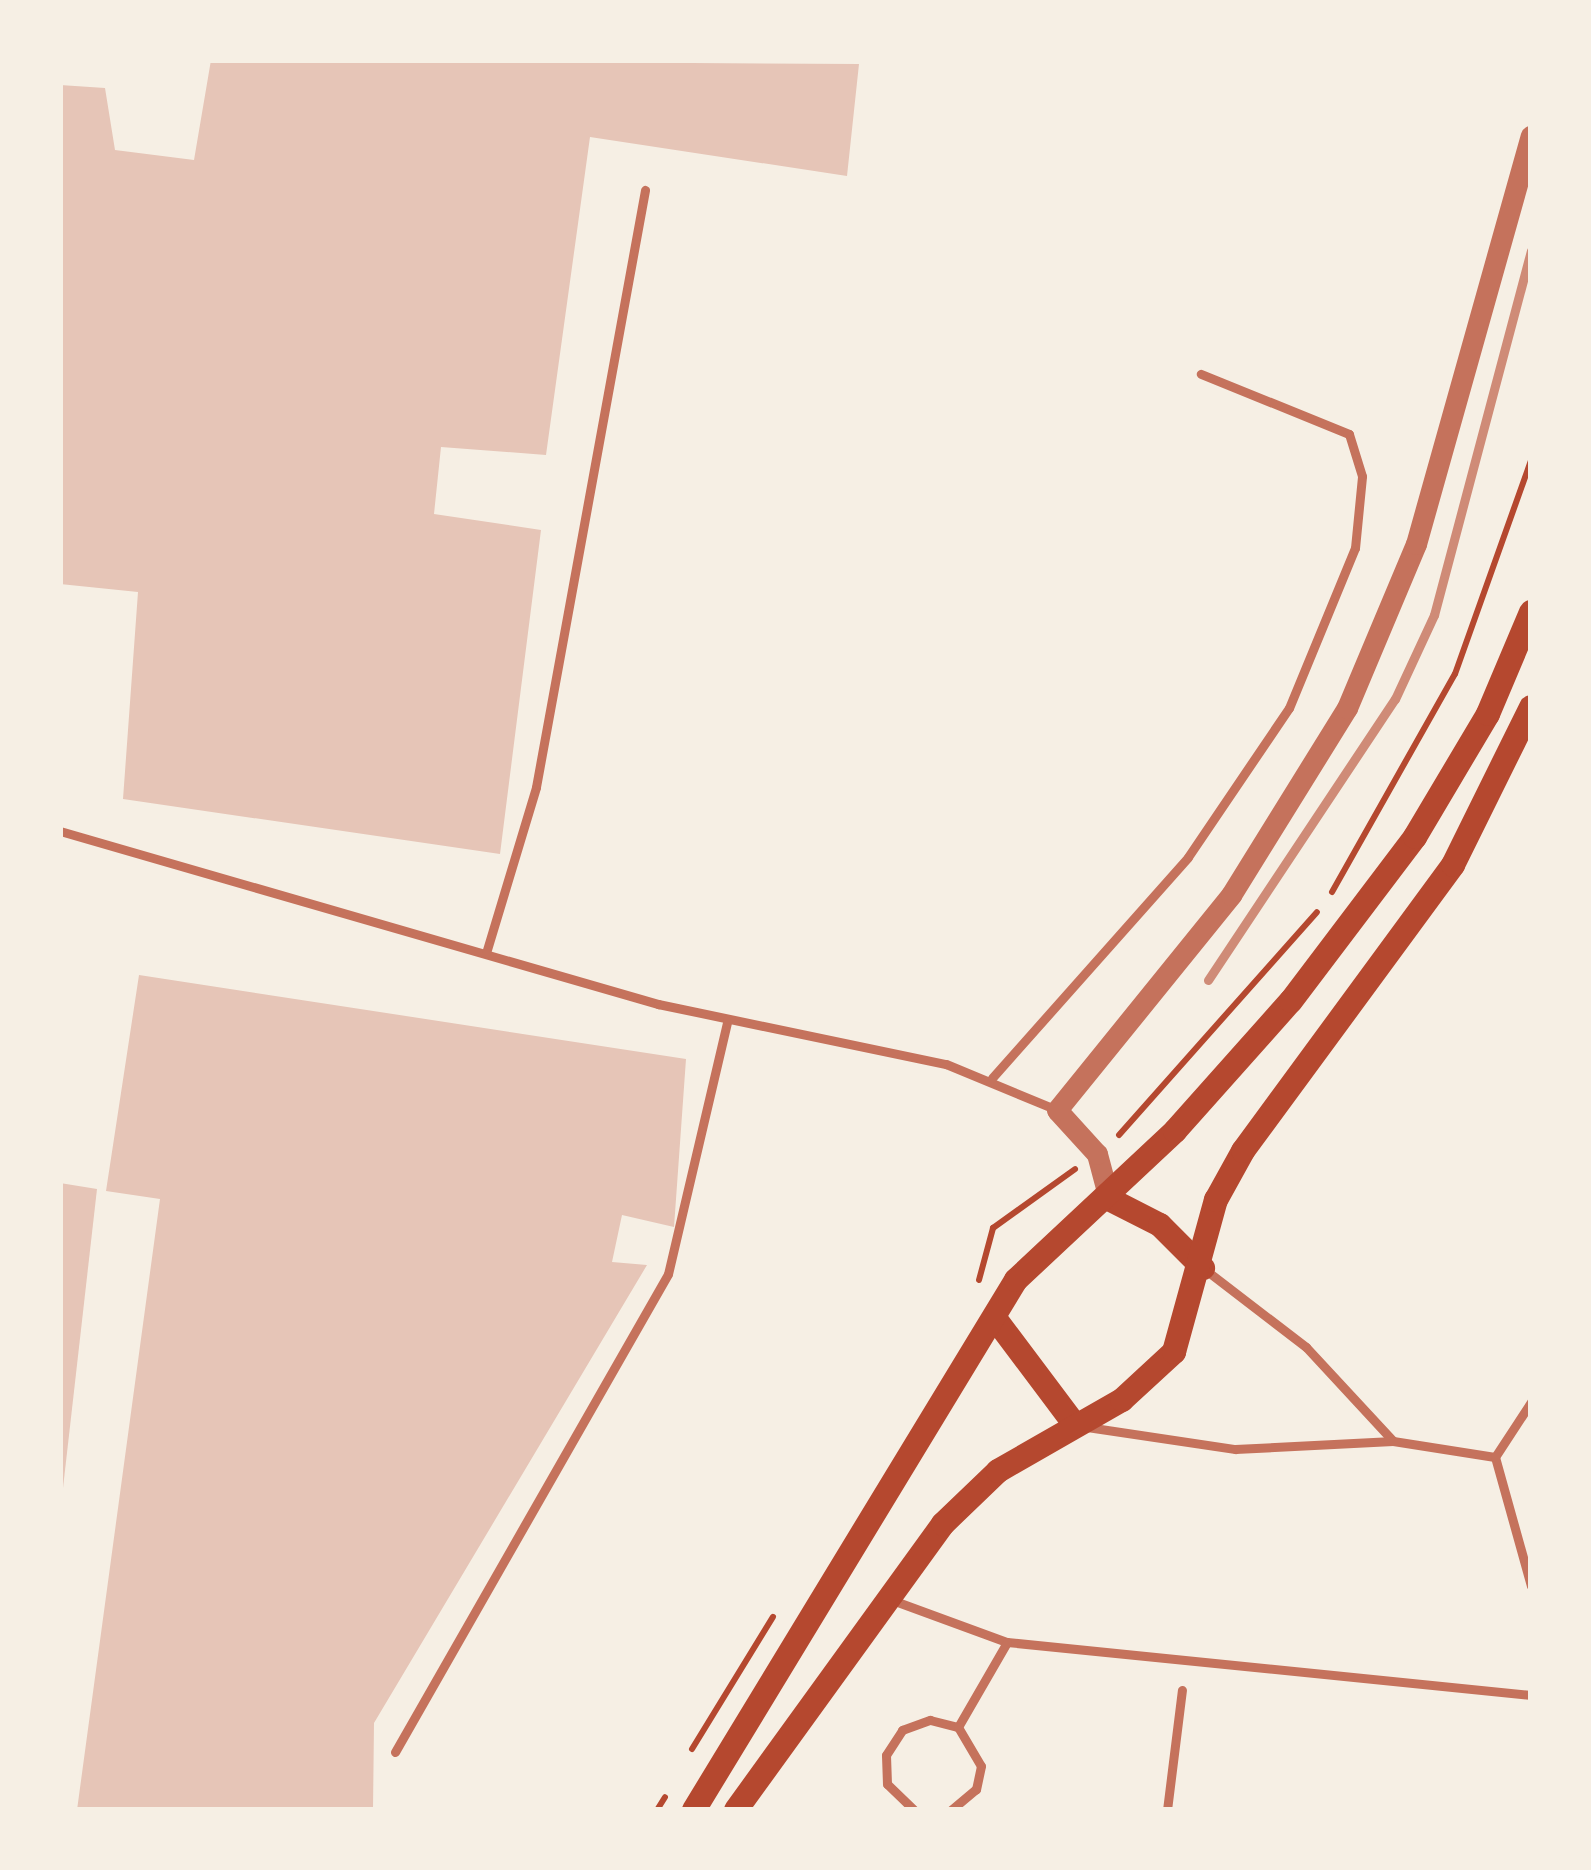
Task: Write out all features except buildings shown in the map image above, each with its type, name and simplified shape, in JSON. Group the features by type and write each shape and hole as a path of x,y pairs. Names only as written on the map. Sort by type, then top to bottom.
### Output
{"main road":[{"path":"694,1810 773,1665 1047,1241 1109,1198 1266,1033 1415,837 1488,713 1531,612"},
{"path":"736,1810 886,1598 998,1471 1148,1382 1174,1352 1203,1268 1216,1200 1243,1151 1454,865 1531,707"},
{"path":"1109,1198 1160,1226 1203,1268"},
{"path":"997,1321 1075,1425"}],"street":[{"path":"1109,1198 1096,1154 1057,1110 1231,895 1347,708 1416,544 1531,136"}],"lane":[{"path":"487,953 536,787 645,190"},
{"path":"992,1078 1188,857 1264,746 1355,548 1362,476 1349,434 1201,374"},
{"path":"60,830 728,1019 992,1078 1057,1110"},
{"path":"395,1752 668,1274 728,1019"},
{"path":"1203,1268 1306,1347 1393,1441"},
{"path":"1531,1402 1495,1456 1531,1586"},
{"path":"1075,1425 1313,1453 1393,1441 1495,1456"},
{"path":"886,1598 1007,1642 1531,1695"},
{"path":"958,1727 1007,1642"},
{"path":"1167,1810 1182,1690"},
{"path":"914,1810 887,1784 886,1754 916,1725 958,1727"},
{"path":"958,1727 981,1766 959,1809"}],"path":[{"path":"1124,1130 1328,899 1455,674 1531,461"}],"railway":[{"path":"1208,980 1395,699 1434,615 1531,251"}]}
